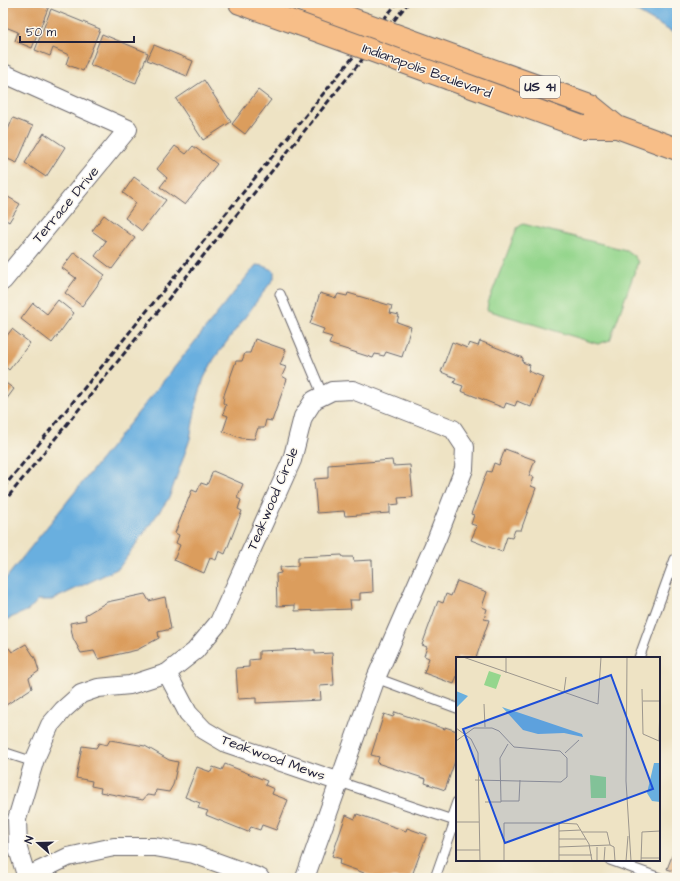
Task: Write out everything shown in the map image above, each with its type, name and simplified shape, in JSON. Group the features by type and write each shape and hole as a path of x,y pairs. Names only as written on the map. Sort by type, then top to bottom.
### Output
{"highway":[{"name":"Indianapolis Boulevard","path":"240,3 582,127 617,127 677,148"},
{"name":"Indianapolis Boulevard","path":"308,3 590,105 617,127"}],"street":[{"name":"Terrace Drive","path":"3,73 128,129 3,281"},
{"name":"Teakwood Circle","path":"26,877 18,849 17,819 34,762 50,725 63,710 81,694 98,688 130,685 167,673 195,651 219,622 292,460 303,417 314,400 332,391 353,390 453,429 465,447 464,469 437,538 376,678 305,878"},
{"name":"Teakwood Mews","path":"167,673 188,713 204,730 226,743 340,782"},
{"path":"26,877 68,857 114,847 155,847 194,854 260,878"}],"lane":[{"path":"280,294 323,396"},
{"path":"639,657 676,557"},
{"path":"376,678 456,708"},
{"path":"3,752 34,762"},
{"path":"340,782 455,821 435,878"},
{"path":"451,819 456,805"},
{"path":"613,861 660,878"}],"green space":[{"path":"523,224 626,250 634,256 638,262 610,340 598,344 487,310 488,303 517,228"}],"water":[{"path":"622,3 677,3 677,35"},
{"path":"256,265 264,266 274,271 274,278 214,359 204,378 197,401 190,439 169,498 119,568 52,600 38,600 29,610 3,621 3,582"}],"building":[{"path":"3,3 41,3 49,6 32,48 15,41 18,32 3,26"},
{"path":"51,9 100,29 83,71 66,64 69,55 53,48 50,56 35,50"},
{"path":"102,34 148,53 136,83 90,65"},
{"path":"154,45 193,61 187,76 147,60"},
{"path":"204,80 231,122 203,140 176,99"},
{"path":"258,90 271,100 245,134 232,124"},
{"path":"13,118 33,126 17,163 3,157 3,133 6,134"},
{"path":"44,133 65,147 46,177 25,163"},
{"path":"175,146 186,154 193,146 217,164 185,205 160,187 167,178 157,169"},
{"path":"134,177 166,200 142,231 125,218 136,203 123,193"},
{"path":"3,194 20,204 9,222 3,218"},
{"path":"104,215 135,238 112,269 95,256 106,241 92,231"},
{"path":"74,252 105,275 82,306 65,293 76,278 62,268"},
{"path":"320,293 336,298 338,294 347,296 348,293 392,306 390,313 399,315 397,322 411,327 402,357 386,352 384,356 375,354 373,358 329,344 332,337 322,334 324,329 310,324"},
{"path":"58,300 74,313 52,343 21,319 33,303 47,314"},
{"path":"12,329 30,343 9,370 3,365 3,341"},
{"path":"255,339 286,350 280,365 286,367 282,376 287,379 272,421 266,420 264,428 258,428 254,439 241,438 223,431 228,416 223,414 226,405 223,403 224,395 236,361 242,361 245,353 250,353"},
{"path":"480,341 523,358 522,362 530,365 528,371 543,377 531,407 517,401 515,406 506,403 504,408 461,391 463,386 454,383 456,378 441,372 452,342 467,348 469,343 478,346"},
{"path":"3,381 14,389 3,404"},
{"path":"505,449 535,460 529,476 534,477 531,486 536,488 521,530 515,530 512,538 507,537 502,552 471,540 477,526 471,524 474,515 471,514 487,471 491,472 494,463 499,465"},
{"path":"392,460 393,466 410,465 413,497 398,498 399,504 390,505 390,513 345,516 344,511 317,513 314,479 328,478 328,465"},
{"path":"213,471 243,484 237,498 241,500 238,509 242,511 225,554 219,551 216,560 210,558 204,573 174,560 180,545 176,543 179,535 175,533 192,490 197,492 201,483 207,485"},
{"path":"342,555 343,557 353,557 354,561 372,560 373,592 360,593 360,600 350,600 351,609 295,611 295,605 277,606 276,574 281,573 280,567 298,566 298,557"},
{"path":"457,581 487,592 482,607 487,609 484,619 489,620 476,657 456,657 456,679 454,684 424,673 429,658 424,656 427,647 422,645 438,601 443,603 446,594 451,596"},
{"path":"145,594 149,601 165,597 171,629 158,632 159,638 137,650 98,659 94,651 81,653 73,638 70,623 86,620 85,615 107,602"},
{"path":"26,644 35,658 39,671 29,678 32,688 3,707 3,649 9,648 12,652"},
{"path":"315,650 315,654 332,653 334,685 320,686 321,700 256,703 256,698 238,699 236,668 249,667 249,660 259,659 259,651"},
{"path":"395,712 445,729 445,727 456,731 456,758 445,790 425,783 426,779 377,763 379,757 371,755 384,714 393,717"},
{"path":"110,740 145,746 169,760 178,762 173,785 169,792 156,790 155,796 147,795 143,800 100,792 101,788 91,786 92,781 76,778 82,746 96,748 99,743 107,745"},
{"path":"225,764 267,781 265,785 274,789 272,794 288,800 276,830 262,825 260,830 251,827 248,832 206,815 208,811 198,808 200,803 185,797 197,767 211,772 213,767 222,770"},
{"path":"357,814 406,831 407,828 427,835 411,878 378,878 339,864 341,859 332,856 346,815 355,819"},
{"path":"677,843 677,872 667,869"}],"railway":[{"path":"3,488 397,3"},
{"path":"3,503 408,3"}]}
